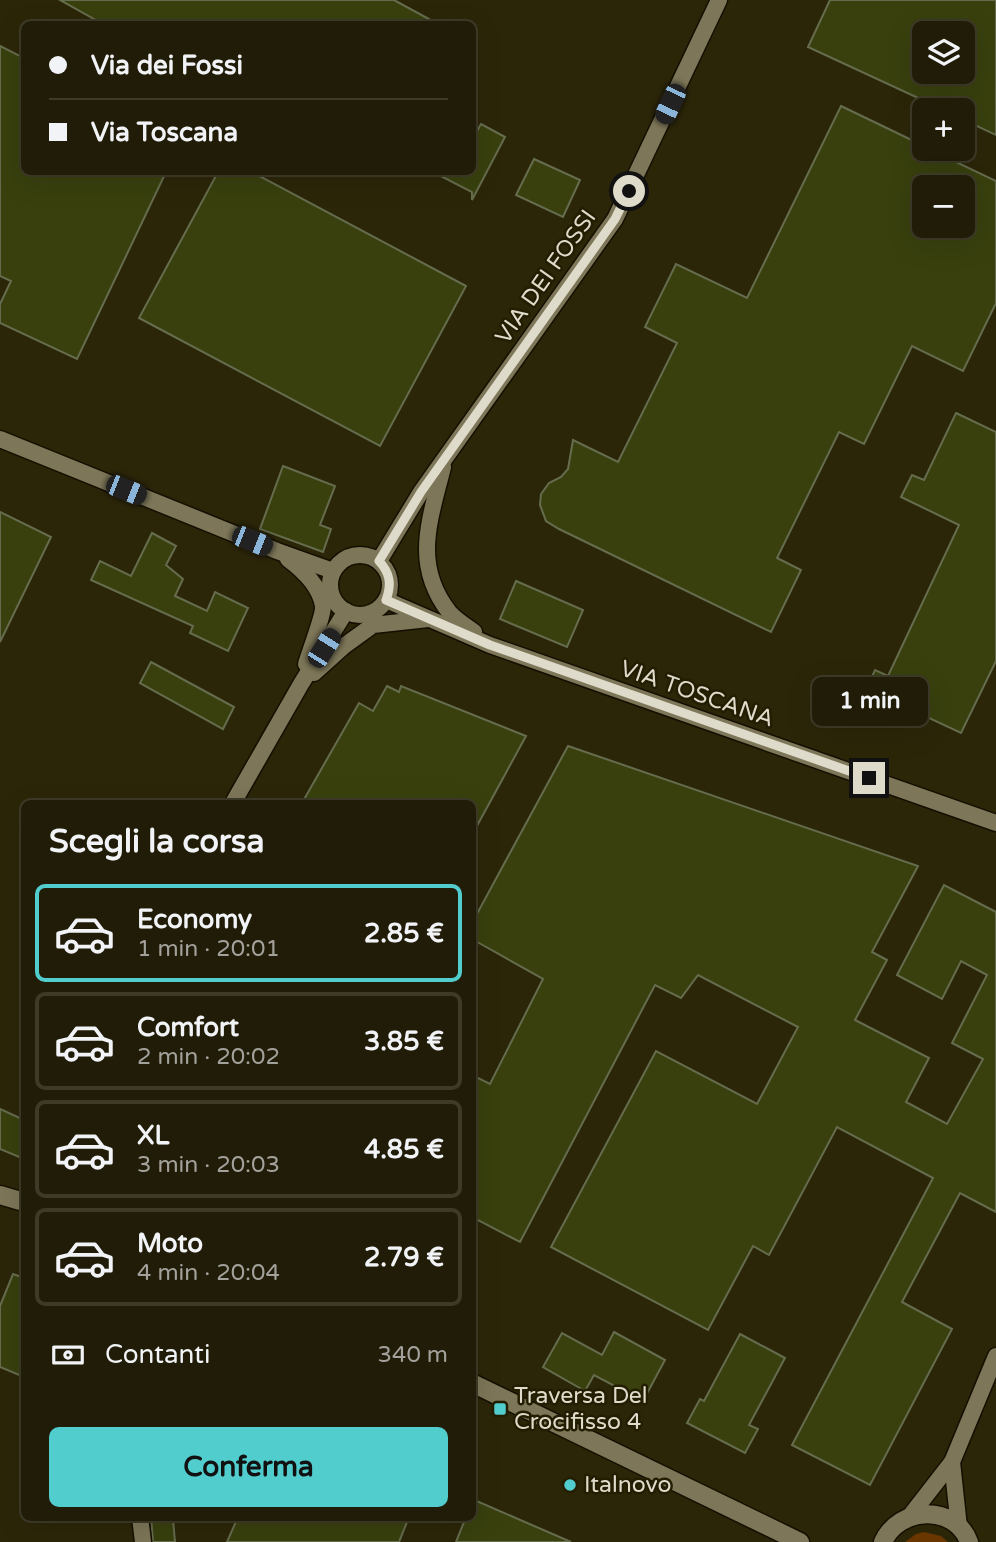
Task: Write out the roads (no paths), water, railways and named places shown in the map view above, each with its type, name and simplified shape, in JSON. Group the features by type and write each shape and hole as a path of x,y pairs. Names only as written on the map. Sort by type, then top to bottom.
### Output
{"street":[{"name":"VIA DEI FOSSI","path":"379,561 421,492 615,219 719,0"},
{"path":"0,439 333,571"},
{"path":"444,461 430,519 426,552 433,585 450,613 490,645"},
{"path":"277,551 301,569 315,586 323,608 301,684"},
{"path":"354,555 379,561 388,575 389,592 386,600 373,612 355,614 338,606 330,589 333,571 338,564 354,555"},
{"name":"VIA TOSCANA","path":"386,600 490,645 996,823"},
{"path":"235,800 346,611"},
{"path":"301,684 344,646 373,625 429,619"},
{"path":"0,1195 21,1201"},
{"path":"910,1516 952,1462 996,1356"},
{"path":"476,1385 800,1542"},
{"path":"952,1462 964,1534"},
{"path":"883,1542 896,1524 920,1514 937,1514 964,1534"},
{"path":"140,1521 143,1542"}],"place":[{"name":"Traversa Del Crocifisso 4","path":"500,1409"},
{"name":"Italnovo","path":"570,1485"}]}
